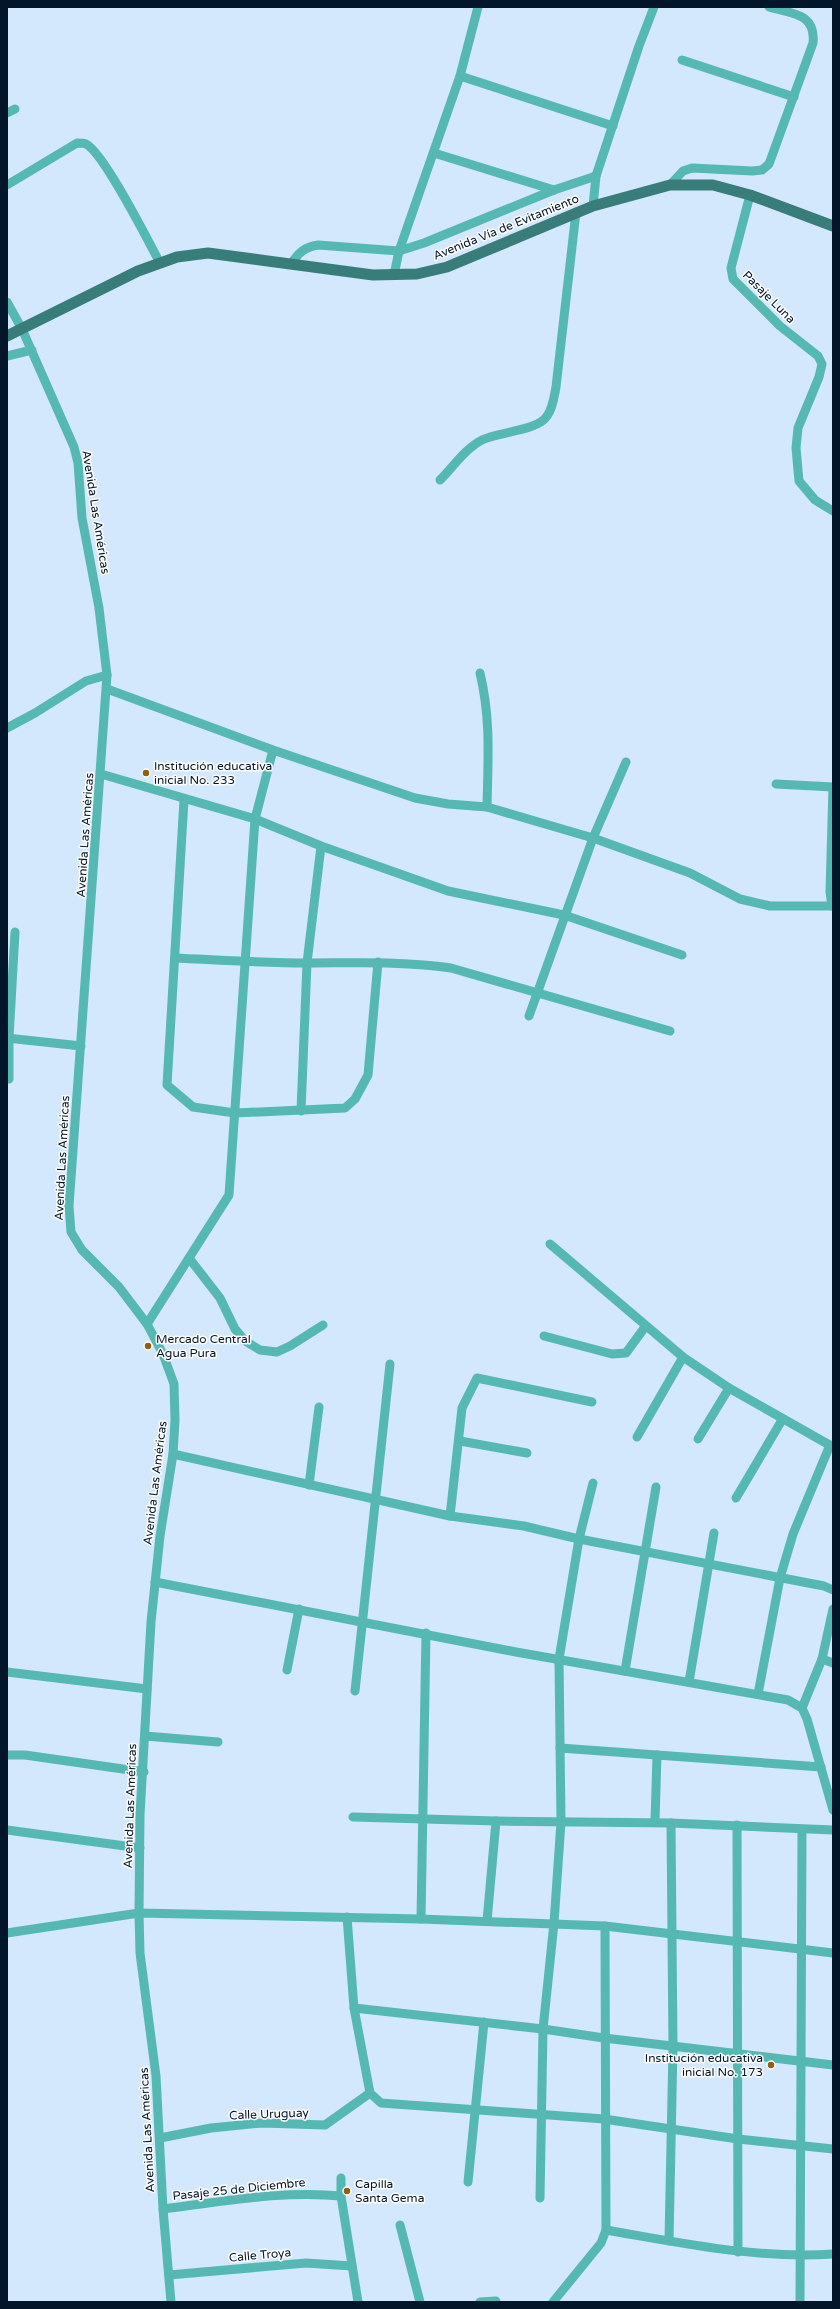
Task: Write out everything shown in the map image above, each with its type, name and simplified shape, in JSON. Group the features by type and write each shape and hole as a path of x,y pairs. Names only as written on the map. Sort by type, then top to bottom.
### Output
{"main road":[{"name":"Avenida Vía de Evitamiento","path":"7,336 131,274 177,257 208,253 373,275 417,274 447,267 593,206 670,185 713,186 750,195 833,226"}],"street":[{"path":"394,275 399,251 460,76 478,7"},
{"path":"593,206 596,176 639,46 654,7"},
{"path":"670,185 682,171 692,168 762,170 769,164 813,43 814,31 812,25 804,17 769,7"},
{"path":"682,60 794,97"},
{"path":"460,76 612,126"},
{"path":"7,185 77,143 86,144 93,149 115,181 160,263"},
{"path":"434,153 554,190"},
{"path":"291,264 299,252 308,247 318,245 399,251 424,243 554,190 596,176"},
{"name":"Pasaje Luna","path":"750,195 731,268 733,279 780,326 818,356 822,364 820,377 798,428 796,448 799,481 815,500 833,511"},
{"path":"440,480 476,444 489,437 528,428 546,418 549,413 556,387 576,212"},
{"name":"Avenida Las Américas","path":"7,302 32,350 74,447 82,518 99,608 107,675 69,1206 71,1232 82,1250 119,1287 147,1324 163,1354 174,1384 175,1420 173,1454 160,1536 147,1689 140,1848 139,1913 140,1953 156,2076 163,2209 171,2302"},
{"path":"7,356 32,350"},
{"path":"480,673 487,702 490,752 487,806"},
{"path":"7,728 36,714 86,681 107,675"},
{"path":"106,689 273,750 415,798 448,804 487,806 593,838 690,873 740,899 770,906 832,906 830,892 833,787 776,784"},
{"path":"147,1324 229,1195 255,819 273,750"},
{"path":"529,1016 593,838 626,762"},
{"path":"101,774 184,800 255,819 321,846 448,891 564,916 682,955"},
{"path":"184,800 167,1085 193,1107 235,1113 345,1108 355,1099 366,1081 378,962"},
{"path":"301,1111 307,963 321,846"},
{"path":"9,1079 8,1038 16,932"},
{"path":"175,958 307,963 378,962 423,964 451,968 670,1031"},
{"path":"8,1038 81,1046"},
{"path":"550,1244 645,1327 683,1357 729,1388 782,1420 832,1446 793,1534 780,1578 758,1694"},
{"path":"189,1258 220,1298 235,1329 244,1341 260,1350 277,1352 290,1346 323,1325"},
{"path":"544,1336 612,1354 626,1353 645,1327"},
{"path":"637,1437 683,1357"},
{"path":"355,1691 361,1620 376,1500 390,1364"},
{"path":"450,1516 460,1441 462,1408 477,1378 592,1402"},
{"path":"698,1439 729,1388"},
{"path":"309,1485 319,1407"},
{"path":"736,1498 782,1420"},
{"path":"460,1441 526,1453"},
{"path":"173,1454 450,1516 524,1526 579,1540 824,1586 833,1590"},
{"path":"540,2198 543,2029 554,1923 560,1822 559,1659 579,1540 592,1483"},
{"path":"625,1671 656,1487"},
{"path":"688,1682 714,1533"},
{"path":"155,1582 361,1620 559,1659 758,1694 788,1700 802,1708"},
{"path":"287,1670 299,1609"},
{"path":"833,1609 822,1659 802,1708 833,1810"},
{"path":"421,1919 426,1633"},
{"path":"822,1659 833,1663"},
{"path":"7,1672 147,1689"},
{"path":"145,1736 218,1742"},
{"path":"560,1748 821,1767"},
{"path":"7,1755 25,1754 144,1772"},
{"path":"655,1822 657,1754"},
{"path":"353,1817 496,1821 655,1822 737,1825 802,1830 833,1830"},
{"path":"487,1921 496,1821"},
{"path":"669,2241 670,2128 673,2047 671,1823"},
{"path":"737,1825 736,1941 739,2055 738,2252"},
{"path":"7,1830 140,1848"},
{"path":"800,2302 800,2147 803,2062 802,1830"},
{"path":"7,1933 139,1913 347,1917 554,1923 605,1926 671,1935 802,1948 833,1953"},
{"path":"347,1917 354,2008 370,2093 381,2103 541,2113 604,2119 738,2139 800,2147 833,2149"},
{"path":"553,2302 601,2243 606,2230 604,2119 605,1926"},
{"path":"354,2008 543,2029 673,2047 833,2066"},
{"path":"468,2182 484,2022"},
{"name":"Calle Uruguay","path":"160,2138 211,2128 262,2123 325,2124 370,2093"},
{"path":"341,2178 341,2196 358,2302"},
{"name":"Pasaje 25 de Diciembre","path":"163,2209 287,2194 311,2193 341,2196"},
{"path":"400,2225 420,2302"},
{"path":"606,2230 738,2252 801,2256 833,2254"},
{"name":"Calle Troya","path":"169,2275 306,2263 352,2266"},
{"path":"480,2302 496,2301"}],"place":[{"name":"Institución educativa inicial No. 233","path":"146,773"},
{"name":"Mercado Central Agua Pura","path":"148,1346"},
{"name":"Institución educativa inicial No. 173","path":"771,2065"},
{"name":"Capilla Santa Gema","path":"347,2191"}]}
